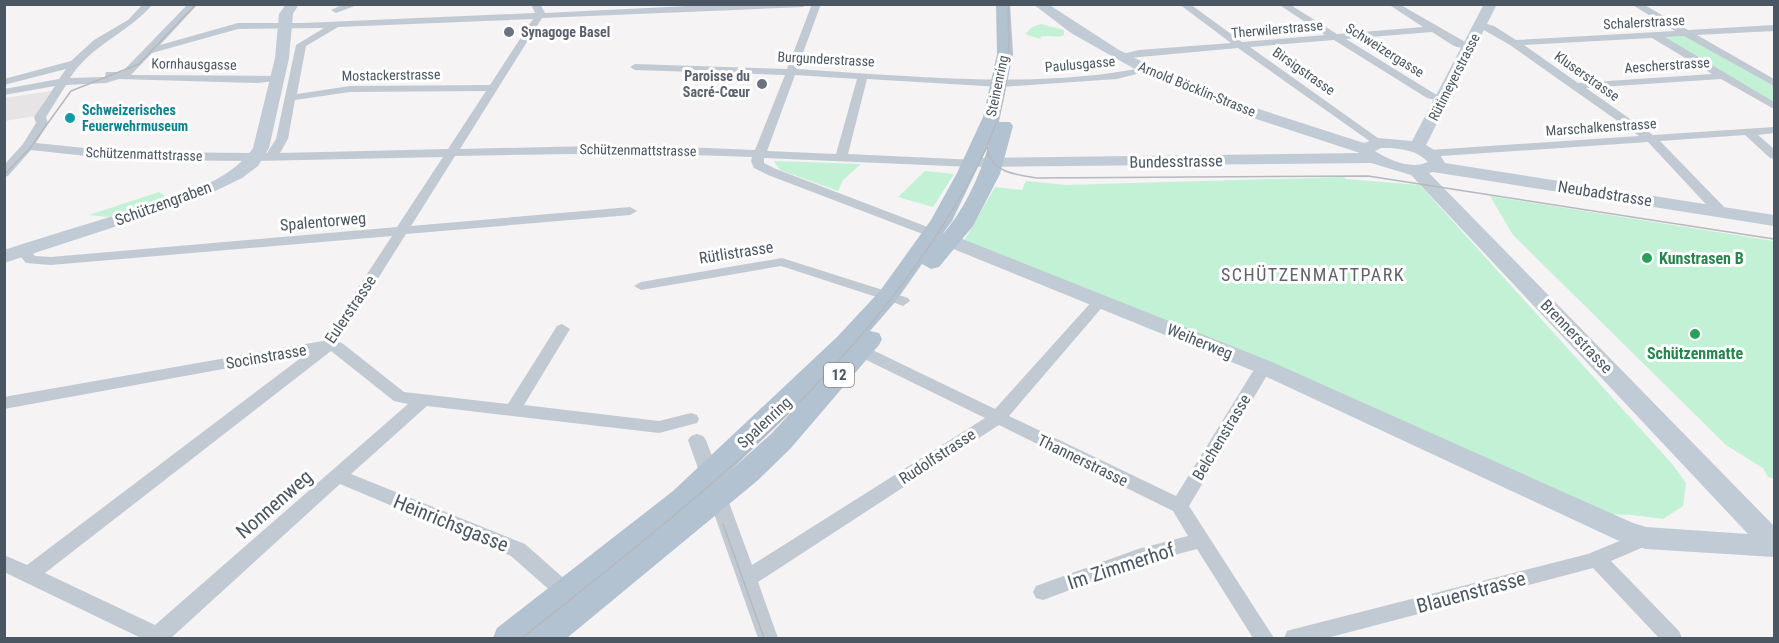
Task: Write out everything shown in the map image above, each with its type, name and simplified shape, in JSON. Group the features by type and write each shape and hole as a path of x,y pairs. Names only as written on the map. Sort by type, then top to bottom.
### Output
{"main road":[{"name":"Steinenring","path":"981,164 992,117 1008,83 1011,5"},
{"name":"Spalenring","path":"509,639 575,600 713,487 853,347 895,298 941,237 962,226 988,177 981,164"},
{"name":"Spalenring","path":"543,639 575,600"}],"street":[{"path":"4,173 28,146 42,123 40,117 75,63 98,42 125,27 149,4"},
{"path":"4,92 61,82 86,82 130,71 194,4"},
{"path":"336,10 356,4"},
{"path":"535,4 540,12 539,16"},
{"path":"149,51 237,26 288,16 334,25 803,4"},
{"path":"760,154 817,4"},
{"name":"Birsigstrasse","path":"1183,4 1242,45 1372,150"},
{"name":"Schweizergasse","path":"1282,4 1431,96 1443,99"},
{"path":"1392,4 1458,44 1469,47"},
{"name":"Rütimeyerstrasse","path":"1424,160 1422,140 1491,4"},
{"path":"1635,4 1774,82"},
{"name":"Arnold Böcklin-Strasse","path":"1039,5 1075,31 1147,70 1190,89 1372,150"},
{"path":"264,156 288,16"},
{"name":"Eulerstrasse","path":"28,575 328,345 539,16"},
{"name":"Schützengraben","path":"14,254 188,197 232,176 279,147 301,45 306,40 330,30 334,25"},
{"name":"Kluserstrasse","path":"1480,25 1491,28 1514,43 1651,139 1720,211"},
{"name":"Schalerstrasse","path":"1514,43 1774,28"},
{"name":"Therwilerstrasse","path":"1122,57 1435,29"},
{"path":"1654,35 1774,106"},
{"path":"158,42 181,41"},
{"path":"4,82 75,63"},
{"name":"Burgunderstrasse","path":"635,67 1008,83"},
{"name":"Paulusgasse","path":"1008,83 1117,76 1147,70"},
{"path":"1761,75 1774,74"},
{"name":"Kornhausgasse","path":"115,75 258,80 277,78"},
{"path":"841,158 863,76"},
{"name":"Aescherstrasse","path":"1575,86 1724,76"},
{"name":"Mostackerstrasse","path":"290,98 350,89 492,88"},
{"name":"Marschalkenstrasse","path":"1424,160 1774,130"},
{"path":"1747,131 1774,155"},
{"name":"Schützenmattstrasse","path":"28,146 123,156 264,156 635,149 981,164"},
{"name":"Neubadstrasse","path":"1372,150 1774,220"},
{"name":"Bundesstrasse","path":"981,164 1372,150"},
{"name":"Weiherweg","path":"760,154 757,160 763,168 1264,367 1605,524 1646,538 1774,544"},
{"name":"Schützenmattstrasse","path":"232,176 297,155"},
{"name":"Brennerstrasse","path":"1424,160 1774,544"},
{"name":"Spalentorweg","path":"14,254 31,260 51,261 630,212"},
{"name":"Rütlistrasse","path":"641,286 782,262 895,298"},
{"name":"Rudolfstrasse","path":"746,579 996,419 1100,301"},
{"path":"512,411 562,329"},
{"name":"Socinstrasse","path":"4,403 328,345 337,347 400,397 658,427 691,419"},
{"name":"Thannerstrasse","path":"853,347 996,419 1179,506"},
{"name":"Belchenstrasse","path":"1179,506 1264,367"},
{"name":"Nonnenweg","path":"158,638 422,401"},
{"path":"698,440 768,639"},
{"name":"Heinrichsgasse","path":"340,477 518,550 575,600"},
{"path":"1179,506 1199,541 1264,639"},
{"name":"Blauenstrasse","path":"1294,639 1597,559 1646,538"},
{"name":"Im Zimmerhof","path":"1043,592 1138,557 1199,541"},
{"path":"1597,559 1672,639"},
{"path":"4,563 158,638"}],"shaded area":[{"path":"51,91 35,116 5,121 5,98"}],"green space":[{"path":"1041,24 1064,30 1064,35 1043,36 1040,37 1041,39 1027,35 1026,33 1032,27"},
{"path":"1686,33 1774,83 1774,108 1651,35"},
{"path":"774,161 861,164 843,180 838,191 780,170"},
{"path":"925,171 954,174 933,207 898,197"},
{"name":"SCHÜTZENMATTPARK","path":"1344,177 1420,185 1673,465 1686,483 1683,506 1663,519 1604,514 964,241 995,187 1022,190 1026,181 1066,185"},
{"path":"159,192 165,196 161,200 109,217 89,215"},
{"name":"Schützenmatte","path":"1490,196 1774,241 1774,479 1768,477 1763,468 1726,445 1513,235"}],"tram line":[{"path":"4,175 30,148 71,91 139,64 196,4"},
{"path":"522,638 695,498 750,449 804,398 854,344 901,286 961,196 992,135 1002,103 1008,66 1008,4"},
{"path":"987,146 989,155 998,167 1012,173 1037,178 1368,176 1774,239"},
{"path":"723,524 764,638"}],"place":[{"name":"Synagoge Basel","path":"509,32"},
{"name":"Paroisse du Sacré-Cœur","path":"762,84"},
{"name":"Schweizerisches Feuerwehrmuseum","path":"70,118"},
{"name":"Kunstrasen B","path":"1647,258"},
{"name":"Schützenmatte","path":"1695,334"}],"district":[{"name":"SCHÜTZENMATTPARK","path":"1313,275"}]}
